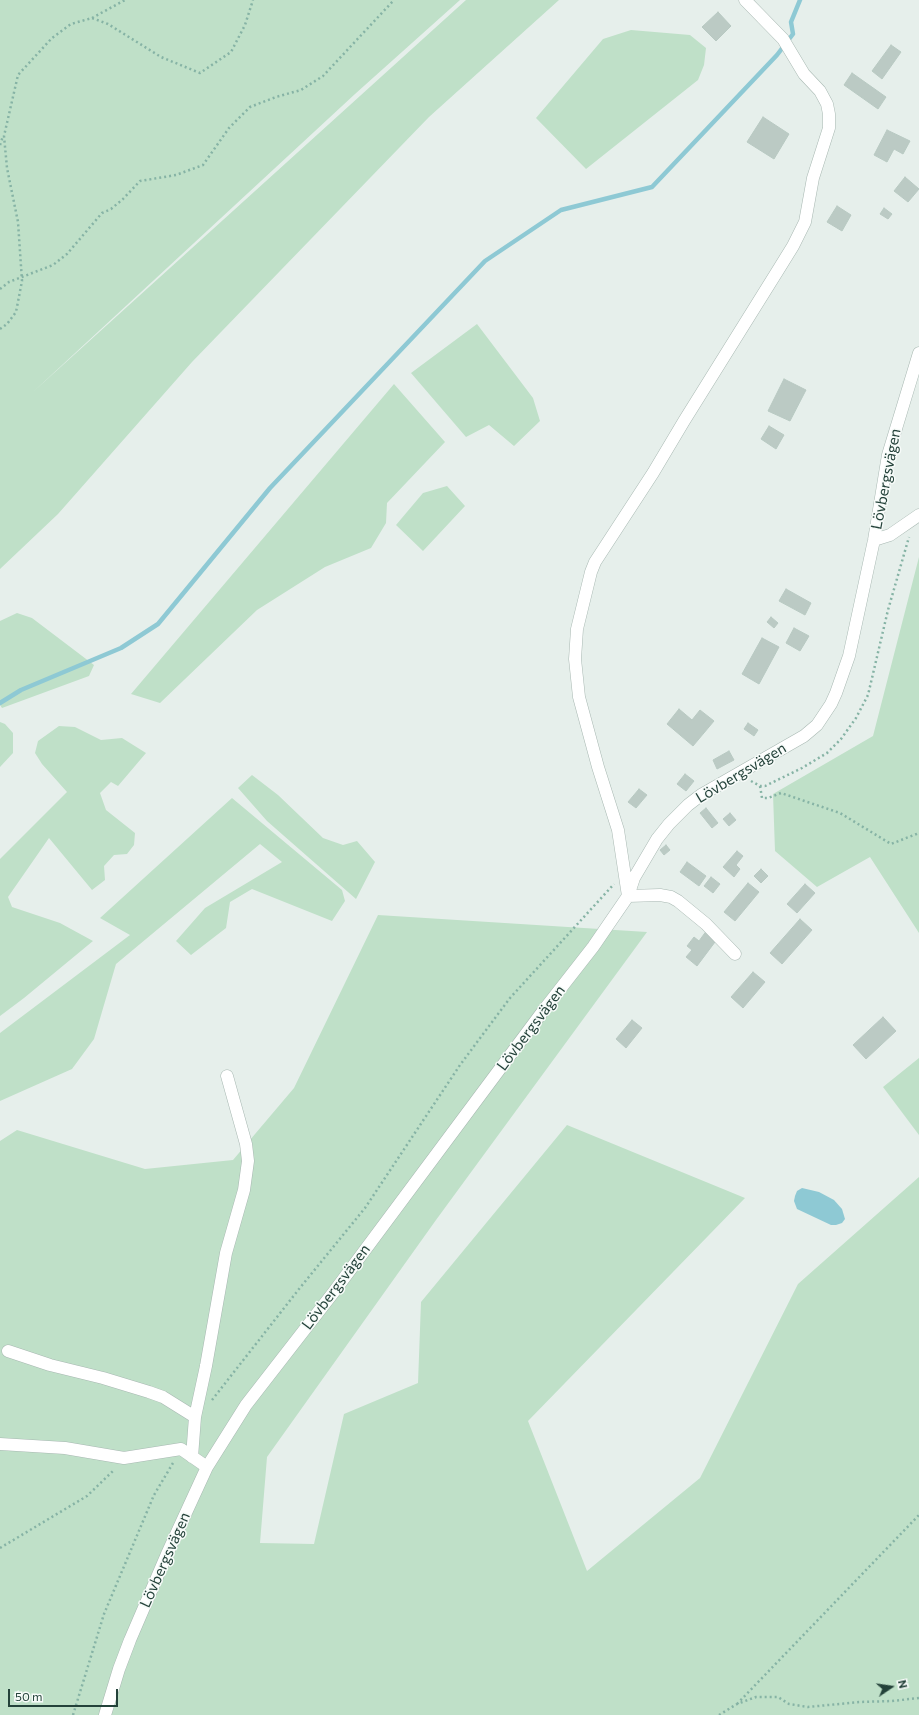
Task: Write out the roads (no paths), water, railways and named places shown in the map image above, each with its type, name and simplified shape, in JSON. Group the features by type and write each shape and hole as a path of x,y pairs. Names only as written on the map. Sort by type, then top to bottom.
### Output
{"street":[{"path":"736,954 706,924 671,897 660,895 628,896 618,830 598,767 579,697 575,659 577,629 591,572 595,562 653,473 793,246 805,222 813,178 829,128 827,104 820,91 804,74 783,39 745,0"},
{"name":"Lövbergsvägen","path":"104,1715 130,1640 207,1467 246,1405 366,1249 543,1011 593,947 628,896 634,878 657,839 677,815 701,795 804,736 812,730 823,716 836,693 849,656 874,540 888,455 919,353"},
{"path":"874,540 890,536 917,517"},
{"path":"192,1457 195,1417 206,1366 226,1253 244,1190 247,1167 246,1144 227,1076"},
{"path":"8,1351 50,1365 164,1397 195,1417"},
{"path":"0,1444 65,1448 115,1458 126,1458 181,1449 207,1467"}],"water":[{"path":"802,1188 819,1192 834,1200 842,1209 845,1219 842,1223 831,1225 797,1209 794,1201 795,1196 797,1191"}],"waterway":[{"path":"0,703 21,690 121,648 158,624 270,488 485,261 561,210 652,187 777,55 793,34 791,22 800,0"}]}
